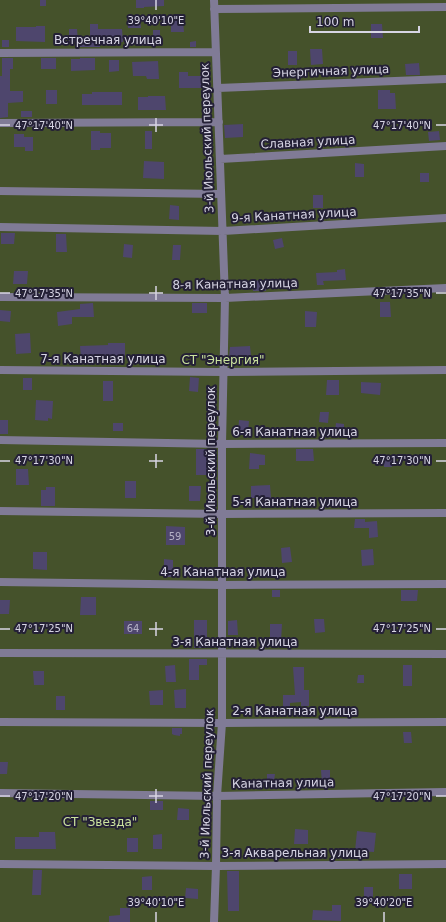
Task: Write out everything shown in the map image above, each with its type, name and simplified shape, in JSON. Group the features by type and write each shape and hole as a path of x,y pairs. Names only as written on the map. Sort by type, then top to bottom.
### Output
{"street":[{"name":"3-й Июльский переулок","path":"214,0 225,298 222,444 222,723 217,796 214,922"},
{"path":"214,9 446,7"},
{"name":"Встречная улица","path":"0,53 216,52"},
{"name":"Энергичная улица","path":"218,88 446,79"},
{"path":"0,123 219,122"},
{"name":"Славная улица","path":"220,159 446,146"},
{"path":"0,191 221,194"},
{"name":"9-я Канатная улица","path":"0,227 223,231 446,218"},
{"name":"8-я Канатная улица","path":"0,297 225,298 446,288"},
{"name":"7-я Канатная улица","path":"0,370 223,372 446,370"},
{"name":"6-я Канатная улица","path":"0,440 222,444 446,443"},
{"name":"5-я Канатная улица","path":"0,511 222,514 446,513"},
{"name":"4-я Канатная улица","path":"0,582 222,585 446,584"},
{"name":"3-я Канатная улица","path":"0,653 446,654"},
{"name":"2-я Канатная улица","path":"0,722 446,722"},
{"name":"Канатная улица","path":"0,793 217,796 446,792"},
{"name":"3-я Акварельная улица","path":"0,864 216,866 446,864"}],"green space":[{"name":"СТ \"Энергия\"","path":"0,0 446,0 446,922 0,922"}],"building":[{"path":"40,0 46,0 46,6 40,6"},
{"path":"136,0 164,0 164,6 136,8"},
{"path":"127,18 140,18 141,28 128,28"},
{"path":"171,21 183,21 184,32 171,32"},
{"path":"90,24 98,24 98,29 122,29 123,42 100,43 100,47 80,47 80,41 90,41"},
{"path":"371,24 382,24 383,38 371,38"},
{"path":"45,26 45,42 16,41 16,27"},
{"path":"69,29 77,29 78,41 69,42"},
{"path":"153,30 160,30 160,38 153,38"},
{"path":"2,40 9,40 9,47 2,47"},
{"path":"196,41 196,47 190,47 190,42"},
{"path":"310,49 322,49 323,64 311,65"},
{"path":"288,51 297,51 297,65 288,65"},
{"path":"2,58 13,58 13,69 10,69 10,91 23,91 23,102 8,103 8,117 0,118 0,76 2,76"},
{"path":"41,58 56,58 56,69 41,69"},
{"path":"95,58 95,70 71,71 71,59"},
{"path":"109,60 119,60 119,71 109,72"},
{"path":"158,61 159,79 147,79 146,76 133,76 132,62"},
{"path":"419,63 420,75 406,75 405,64"},
{"path":"179,72 188,72 188,76 210,76 210,88 179,88"},
{"path":"46,90 57,90 57,104 46,104"},
{"path":"378,90 390,90 390,93 395,93 396,109 378,109"},
{"path":"92,92 122,92 122,105 82,105 82,94 92,94"},
{"path":"165,96 166,110 138,110 138,97"},
{"path":"21,111 32,111 32,117 21,117"},
{"path":"243,124 243,137 225,138 224,125"},
{"path":"91,131 111,133 111,148 91,150"},
{"path":"145,131 152,131 152,149 145,149"},
{"path":"439,131 440,140 429,141 428,132"},
{"path":"14,134 24,134 24,137 33,137 33,151 25,151 25,147 14,147"},
{"path":"144,161 164,162 164,179 143,178"},
{"path":"355,163 364,164 364,177 355,177"},
{"path":"420,173 429,173 429,182 420,182"},
{"path":"313,195 323,195 323,208 313,208"},
{"path":"170,205 179,206 179,220 169,219"},
{"path":"1,233 15,233 14,244 1,244"},
{"path":"56,234 66,234 67,252 56,252"},
{"path":"282,238 284,247 275,249 273,240"},
{"path":"124,244 133,245 132,258 123,257"},
{"path":"173,245 181,245 180,260 172,260"},
{"path":"345,269 346,280 323,281 324,285 317,285 316,273 337,272 337,270"},
{"path":"14,271 28,271 27,284 13,284"},
{"path":"265,280 266,291 253,291 252,281"},
{"path":"380,302 390,302 391,317 380,317"},
{"path":"93,303 94,317 72,317 72,324 58,326 57,312 80,309 80,304"},
{"path":"192,303 207,303 207,313 192,313"},
{"path":"0,310 11,311 10,322 0,321"},
{"path":"305,311 317,312 316,327 305,327"},
{"path":"30,333 31,353 16,354 15,334"},
{"path":"108,343 125,343 125,356 100,356 100,359 81,359 80,346 108,345"},
{"path":"250,346 251,356 229,357 230,347"},
{"path":"190,377 199,378 198,392 189,391"},
{"path":"23,378 32,378 32,390 23,390"},
{"path":"327,380 339,380 339,395 326,395"},
{"path":"103,381 113,381 113,401 103,401"},
{"path":"361,382 381,383 380,395 361,393"},
{"path":"36,400 53,401 52,419 48,418 48,421 35,420"},
{"path":"320,412 329,412 328,423 319,422"},
{"path":"0,420 8,420 8,434 0,434"},
{"path":"239,420 249,421 248,433 238,432"},
{"path":"113,423 123,423 123,431 113,431"},
{"path":"336,423 344,424 344,431 335,431"},
{"path":"196,449 207,449 207,475 196,475"},
{"path":"296,449 313,449 314,461 296,461"},
{"path":"250,453 265,455 265,465 259,465 259,469 249,469"},
{"path":"384,456 392,456 392,467 384,467"},
{"path":"16,469 28,469 29,485 16,485"},
{"path":"125,481 136,481 136,498 125,498"},
{"path":"270,485 271,498 251,498 251,486"},
{"path":"189,486 201,486 200,501 189,501"},
{"path":"46,487 55,487 55,506 41,506 41,490 46,490"},
{"path":"355,519 365,519 365,522 377,521 378,537 369,538 369,528 354,528"},
{"path":"166,526 185,527 185,545 166,545"},
{"path":"290,547 292,562 282,563 281,548"},
{"path":"373,549 374,565 362,566 361,550"},
{"path":"33,552 47,552 47,570 33,569"},
{"path":"164,559 173,560 173,568 179,569 179,577 164,577"},
{"path":"272,590 280,590 280,597 272,597"},
{"path":"401,590 418,590 417,601 401,601"},
{"path":"81,597 96,597 96,615 80,615"},
{"path":"0,600 10,600 9,614 0,614"},
{"path":"314,619 324,619 325,632 315,633"},
{"path":"194,620 207,620 207,648 194,648"},
{"path":"237,620 238,635 228,635 228,621"},
{"path":"124,621 142,621 142,634 124,634"},
{"path":"270,624 282,624 281,642 270,642"},
{"path":"189,659 207,659 207,665 199,665 199,680 189,680"},
{"path":"175,665 176,682 166,682 165,666"},
{"path":"403,665 412,665 412,686 403,686"},
{"path":"293,667 304,667 304,690 309,690 309,706 301,706 301,702 290,703 290,708 283,708 283,695 295,695"},
{"path":"33,671 44,671 44,685 34,685"},
{"path":"358,675 364,675 364,683 357,683"},
{"path":"186,689 186,708 175,708 174,690"},
{"path":"163,690 163,705 150,705 149,691"},
{"path":"56,696 65,696 65,710 56,710"},
{"path":"172,728 182,728 182,734 180,734 180,736 172,734"},
{"path":"403,732 411,732 412,743 404,743"},
{"path":"0,762 8,762 7,774 0,774"},
{"path":"321,770 330,770 330,785 322,785"},
{"path":"267,774 275,774 274,781 267,780"},
{"path":"150,801 163,801 163,810 150,810"},
{"path":"178,808 189,809 189,820 177,820"},
{"path":"295,829 308,830 308,844 294,844"},
{"path":"357,831 376,833 374,852 355,851"},
{"path":"39,832 55,832 56,849 15,849 15,837 39,837"},
{"path":"162,834 162,849 153,849 153,835"},
{"path":"127,838 138,838 138,852 127,852"},
{"path":"33,870 42,870 41,895 32,895"},
{"path":"227,871 239,871 239,911 228,911"},
{"path":"399,874 412,874 412,889 399,889"},
{"path":"152,876 152,890 142,890 142,877"},
{"path":"364,887 373,887 373,902 364,902"},
{"path":"186,888 198,889 198,899 185,898"},
{"path":"332,905 341,905 341,921 312,920 313,910 332,911"},
{"path":"120,908 130,908 130,922 109,922 109,916 120,915"}],"park label":[{"name":"СТ \"Звезда\"","path":"100,822"}]}
